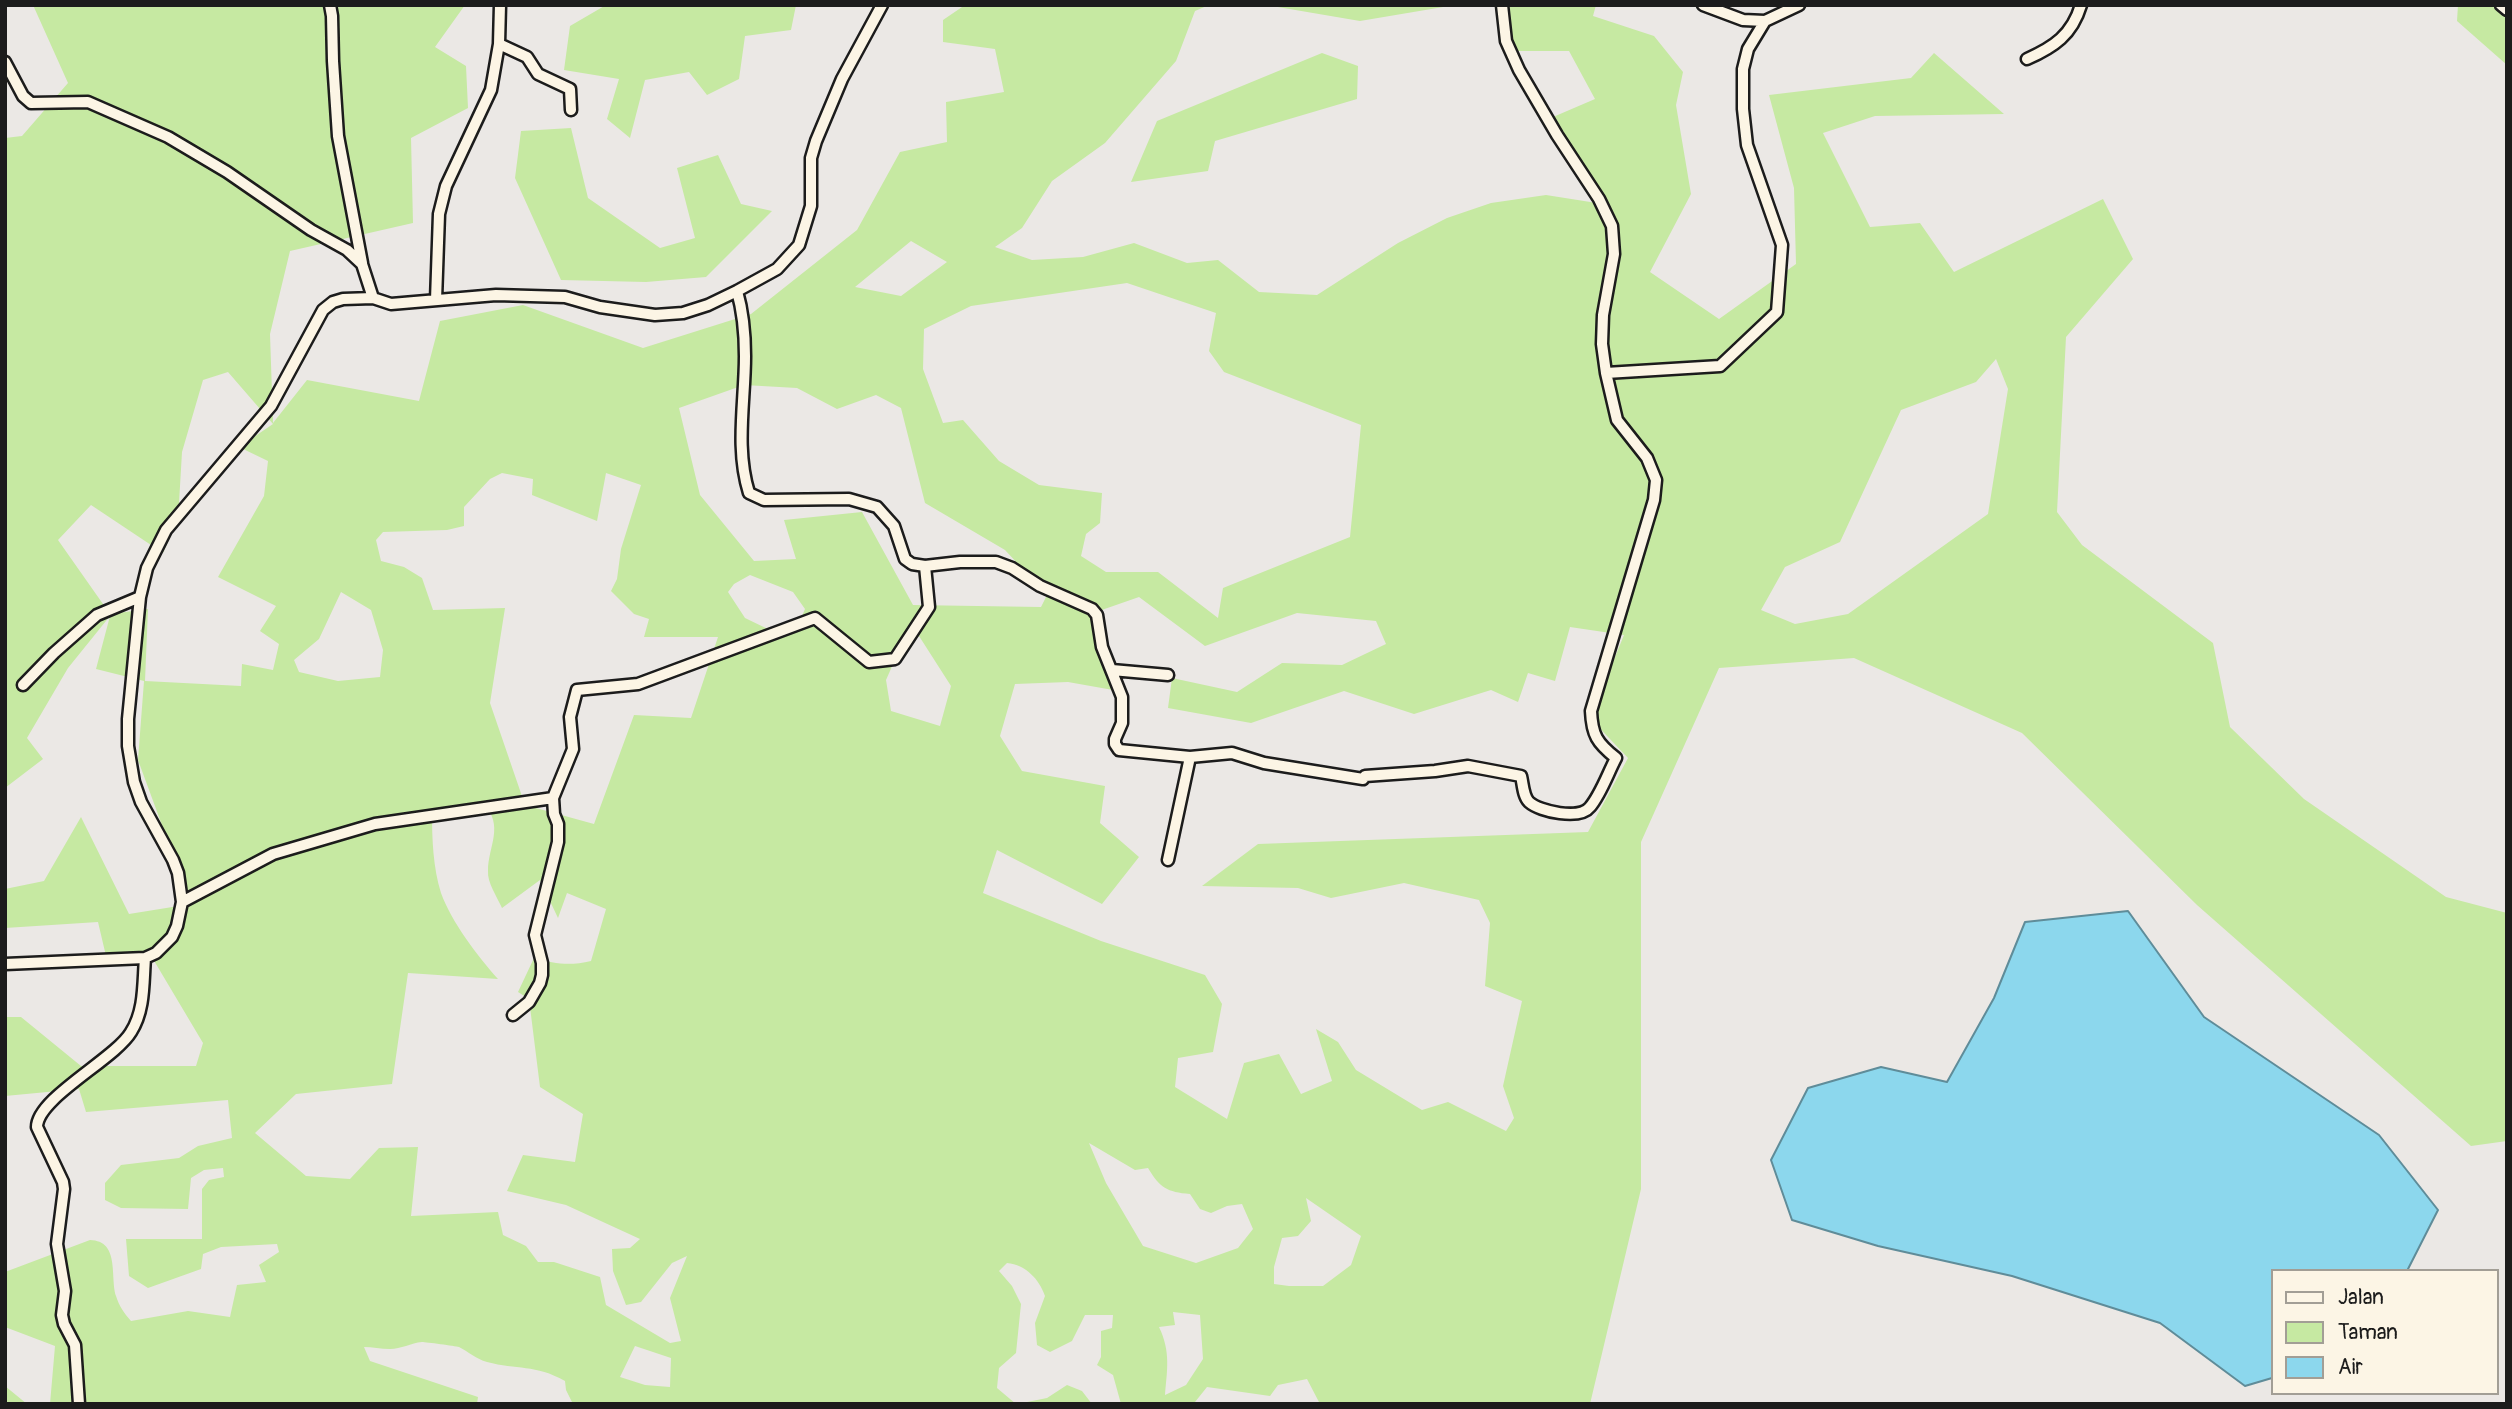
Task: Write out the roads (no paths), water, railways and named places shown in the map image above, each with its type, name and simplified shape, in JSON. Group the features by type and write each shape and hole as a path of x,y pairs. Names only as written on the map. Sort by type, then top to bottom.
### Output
{"street":[{"path":"330,5 338,136 362,264 373,298"},
{"path":"436,300 436,257 441,205 446,186 491,90 499,44 500,5"},
{"path":"5,964 145,958 156,953 172,937 182,902 178,873 141,803 130,767 128,719 140,597 147,568 161,539 271,406 323,310 333,302 343,299 373,298 391,304 496,295 565,297 600,307 655,315 683,313 737,291 777,269 799,245 811,206 811,158 816,141 842,79 882,5"},
{"path":"737,291 741,306 745,357 741,405 742,472 749,493 764,500 849,499 877,508 894,526 905,559 912,564 925,566 996,562 1012,568 1040,586 1092,609 1097,615 1102,648 1122,697 1122,723 1115,739 1119,750 1190,757 1232,753 1264,763 1363,779 1366,776 1468,766 1521,776 1526,799 1531,804 1574,815 1589,809 1616,758 1604,748 1592,731 1591,711 1654,500 1656,480 1647,458 1617,420 1606,373 1602,315 1614,254 1612,226 1599,199 1519,70 1506,41 1502,5"},
{"path":"1703,5 1743,20 1765,21 1799,5"},
{"path":"2026,59 2050,49 2069,33 2081,5"},
{"path":"2501,5 2507,10"},
{"path":"1606,373 1720,366 1777,312 1782,245 1747,145 1744,109 1743,69 1748,49 1765,21"},
{"path":"499,44 527,57 538,74 570,89 571,110"},
{"path":"5,62 23,96 31,103 88,102 169,138 227,172 311,230 347,250 362,264"},
{"path":"513,1016 529,1002 542,975 535,935 558,842 553,798 573,749 570,717 577,690 638,684 815,618 869,662 895,659 929,607 925,566"},
{"path":"23,685 97,615 140,597"},
{"path":"1112,670 1168,675"},
{"path":"1168,860 1190,757"},
{"path":"182,902 273,855 375,824 553,798"},
{"path":"79,1404 75,1345 62,1315 65,1291 57,1244 63,1182 37,1122 50,1104 81,1075 111,1054 130,1035 139,1017 145,958"}],"water":[{"path":"2128,911 2204,1017 2379,1135 2438,1210 2408,1269 2270,1269 2270,1379 2245,1386 2160,1323 2012,1276 1878,1246 1792,1220 1771,1160 1808,1088 1881,1067 1947,1082 1994,998 2025,922"}]}
